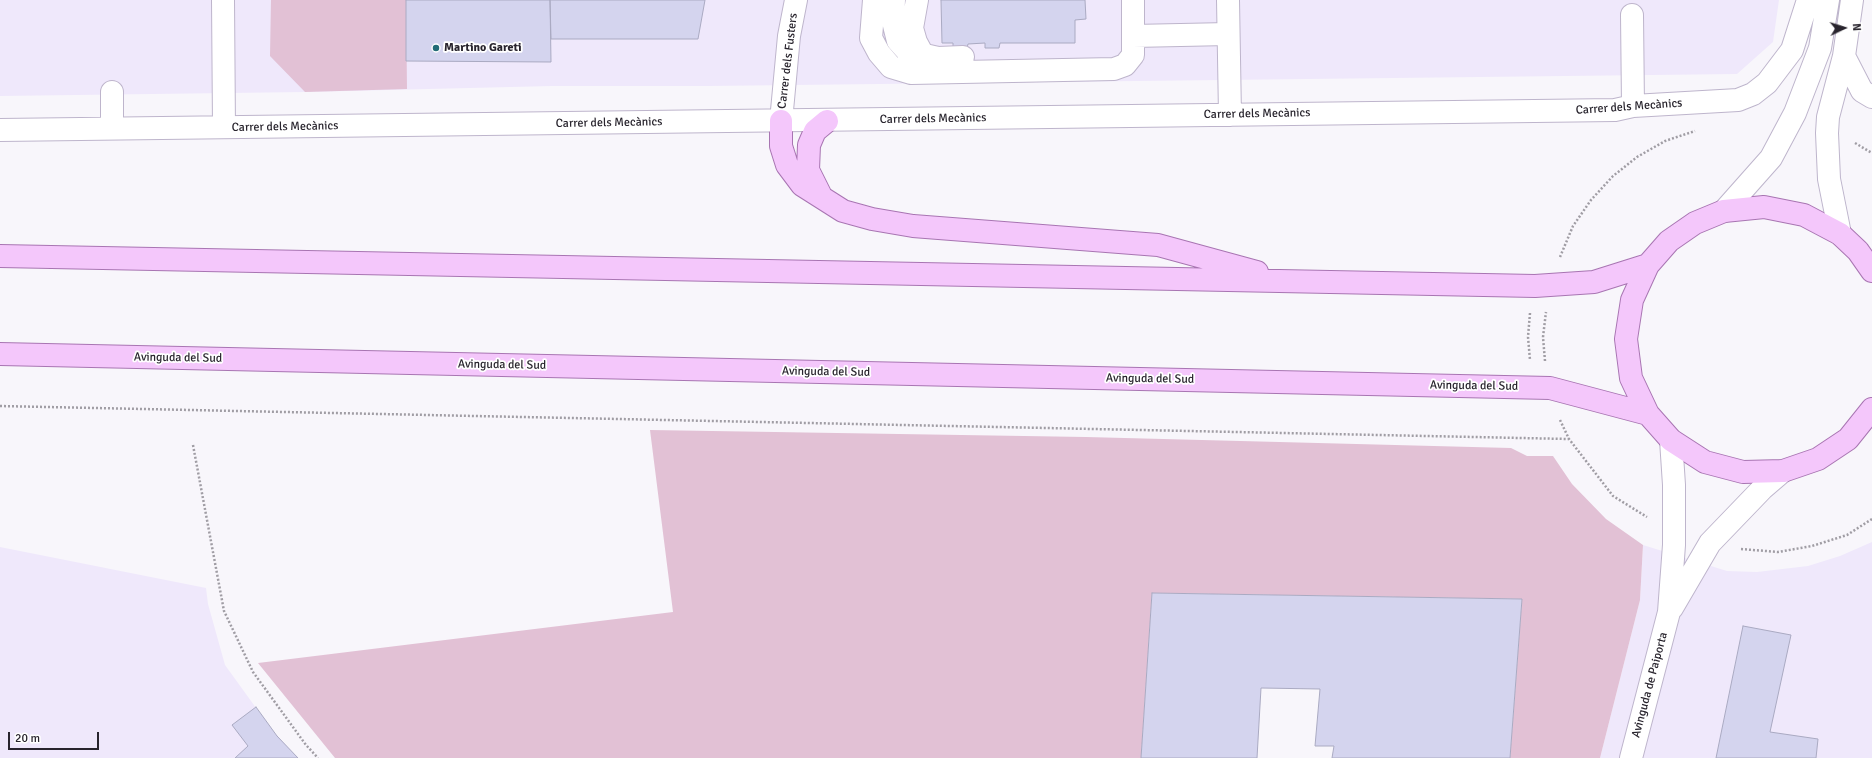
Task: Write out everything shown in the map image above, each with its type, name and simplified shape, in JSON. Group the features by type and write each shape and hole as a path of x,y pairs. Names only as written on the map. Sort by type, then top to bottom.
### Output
{"main road":[{"path":"781,121 781,146 787,165 802,185 843,211 872,219 913,226 1158,245 1289,281"},
{"path":"822,198 808,170 809,145 815,131 827,121"},
{"path":"1872,271 1858,251 1840,234 1804,214 1764,207 1724,211 1695,222 1669,241 1648,265 1632,300 1626,339 1632,378 1648,414 1671,440 1705,462 1743,472 1783,471 1818,459 1848,439 1872,411"},
{"path":"0,256 1552,285 1594,282 1648,265"},
{"name":"Avinguda del Sud","path":"0,354 1550,388 1648,414"}],"street":[{"path":"223,0 224,127"},
{"name":"Carrer dels Fusters","path":"781,121 789,36 796,0"},
{"path":"874,0 872,38 879,53 891,66 911,73 1114,69 1125,65 1133,46 1133,0"},
{"path":"894,0 893,21 898,40 907,50 938,58 1133,46 1228,34"},
{"path":"917,0 912,28 916,42 923,55"},
{"path":"1228,0 1230,115"},
{"name":"Carrer dels Mecànics","path":"0,130 827,121 1615,110 1633,106 1738,100 1753,94 1767,83 1792,50 1808,0"},
{"path":"1724,211 1771,158 1795,113 1820,48 1828,0"},
{"path":"1840,234 1829,179 1827,133 1828,117 1844,56 1852,0"},
{"path":"1632,15 1633,106"},
{"path":"1844,56 1862,91 1872,97"},
{"path":"112,92 112,128"},
{"path":"1669,612 1674,545 1674,485 1671,440"},
{"path":"1669,612 1710,543 1762,489 1783,471"},
{"name":"Avinguda de Paiporta","path":"1631,758 1669,612"}],"path":[{"path":"1560,260 1573,226 1591,200 1613,176 1637,157 1665,140 1703,129"},
{"path":"1530,310 1528,337 1531,366"},
{"path":"1546,310 1543,337 1546,365"},
{"path":"0,406 1569,439"},
{"path":"1560,418 1569,439 1613,496 1652,521"},
{"path":"193,445 224,611 253,672 306,745 318,758"},
{"path":"1734,548 1778,552 1812,546 1847,535 1872,519"}],"shaded area":[{"path":"0,0 1779,0 1773,42 1737,74 708,86 552,86 305,92 0,96"},
{"path":"271,0 406,0 407,89 305,92 270,56"},
{"path":"650,430 1086,437 1511,448 1527,456 1553,456 1572,484 1606,519 1643,545 1640,600 1600,758 1510,758 1522,599 1152,593 1141,758 335,758 258,663 673,612"},
{"path":"1872,542 1872,758 1600,758 1640,600 1643,545 1727,571 1757,572 1808,566 1840,556"},
{"path":"0,547 206,588 208,604 225,665 272,730 298,758 0,758"}],"building":[{"path":"406,0 550,0 551,62 406,61"},
{"path":"550,0 705,0 698,39 551,39"},
{"path":"941,0 1085,0 1086,19 1075,20 1075,43 1000,43 999,48 985,48 985,43 968,44 967,48 953,48 953,43 942,43"},
{"path":"1152,593 1522,599 1510,758 1332,758 1334,746 1315,746 1320,689 1261,688 1257,758 1141,758"},
{"path":"1743,626 1791,635 1770,732 1818,739 1816,758 1716,758"},
{"path":"256,707 277,736 298,758 235,758 248,746 232,725"}],"place":[{"name":"Martino Gareti","path":"436,48"}]}
